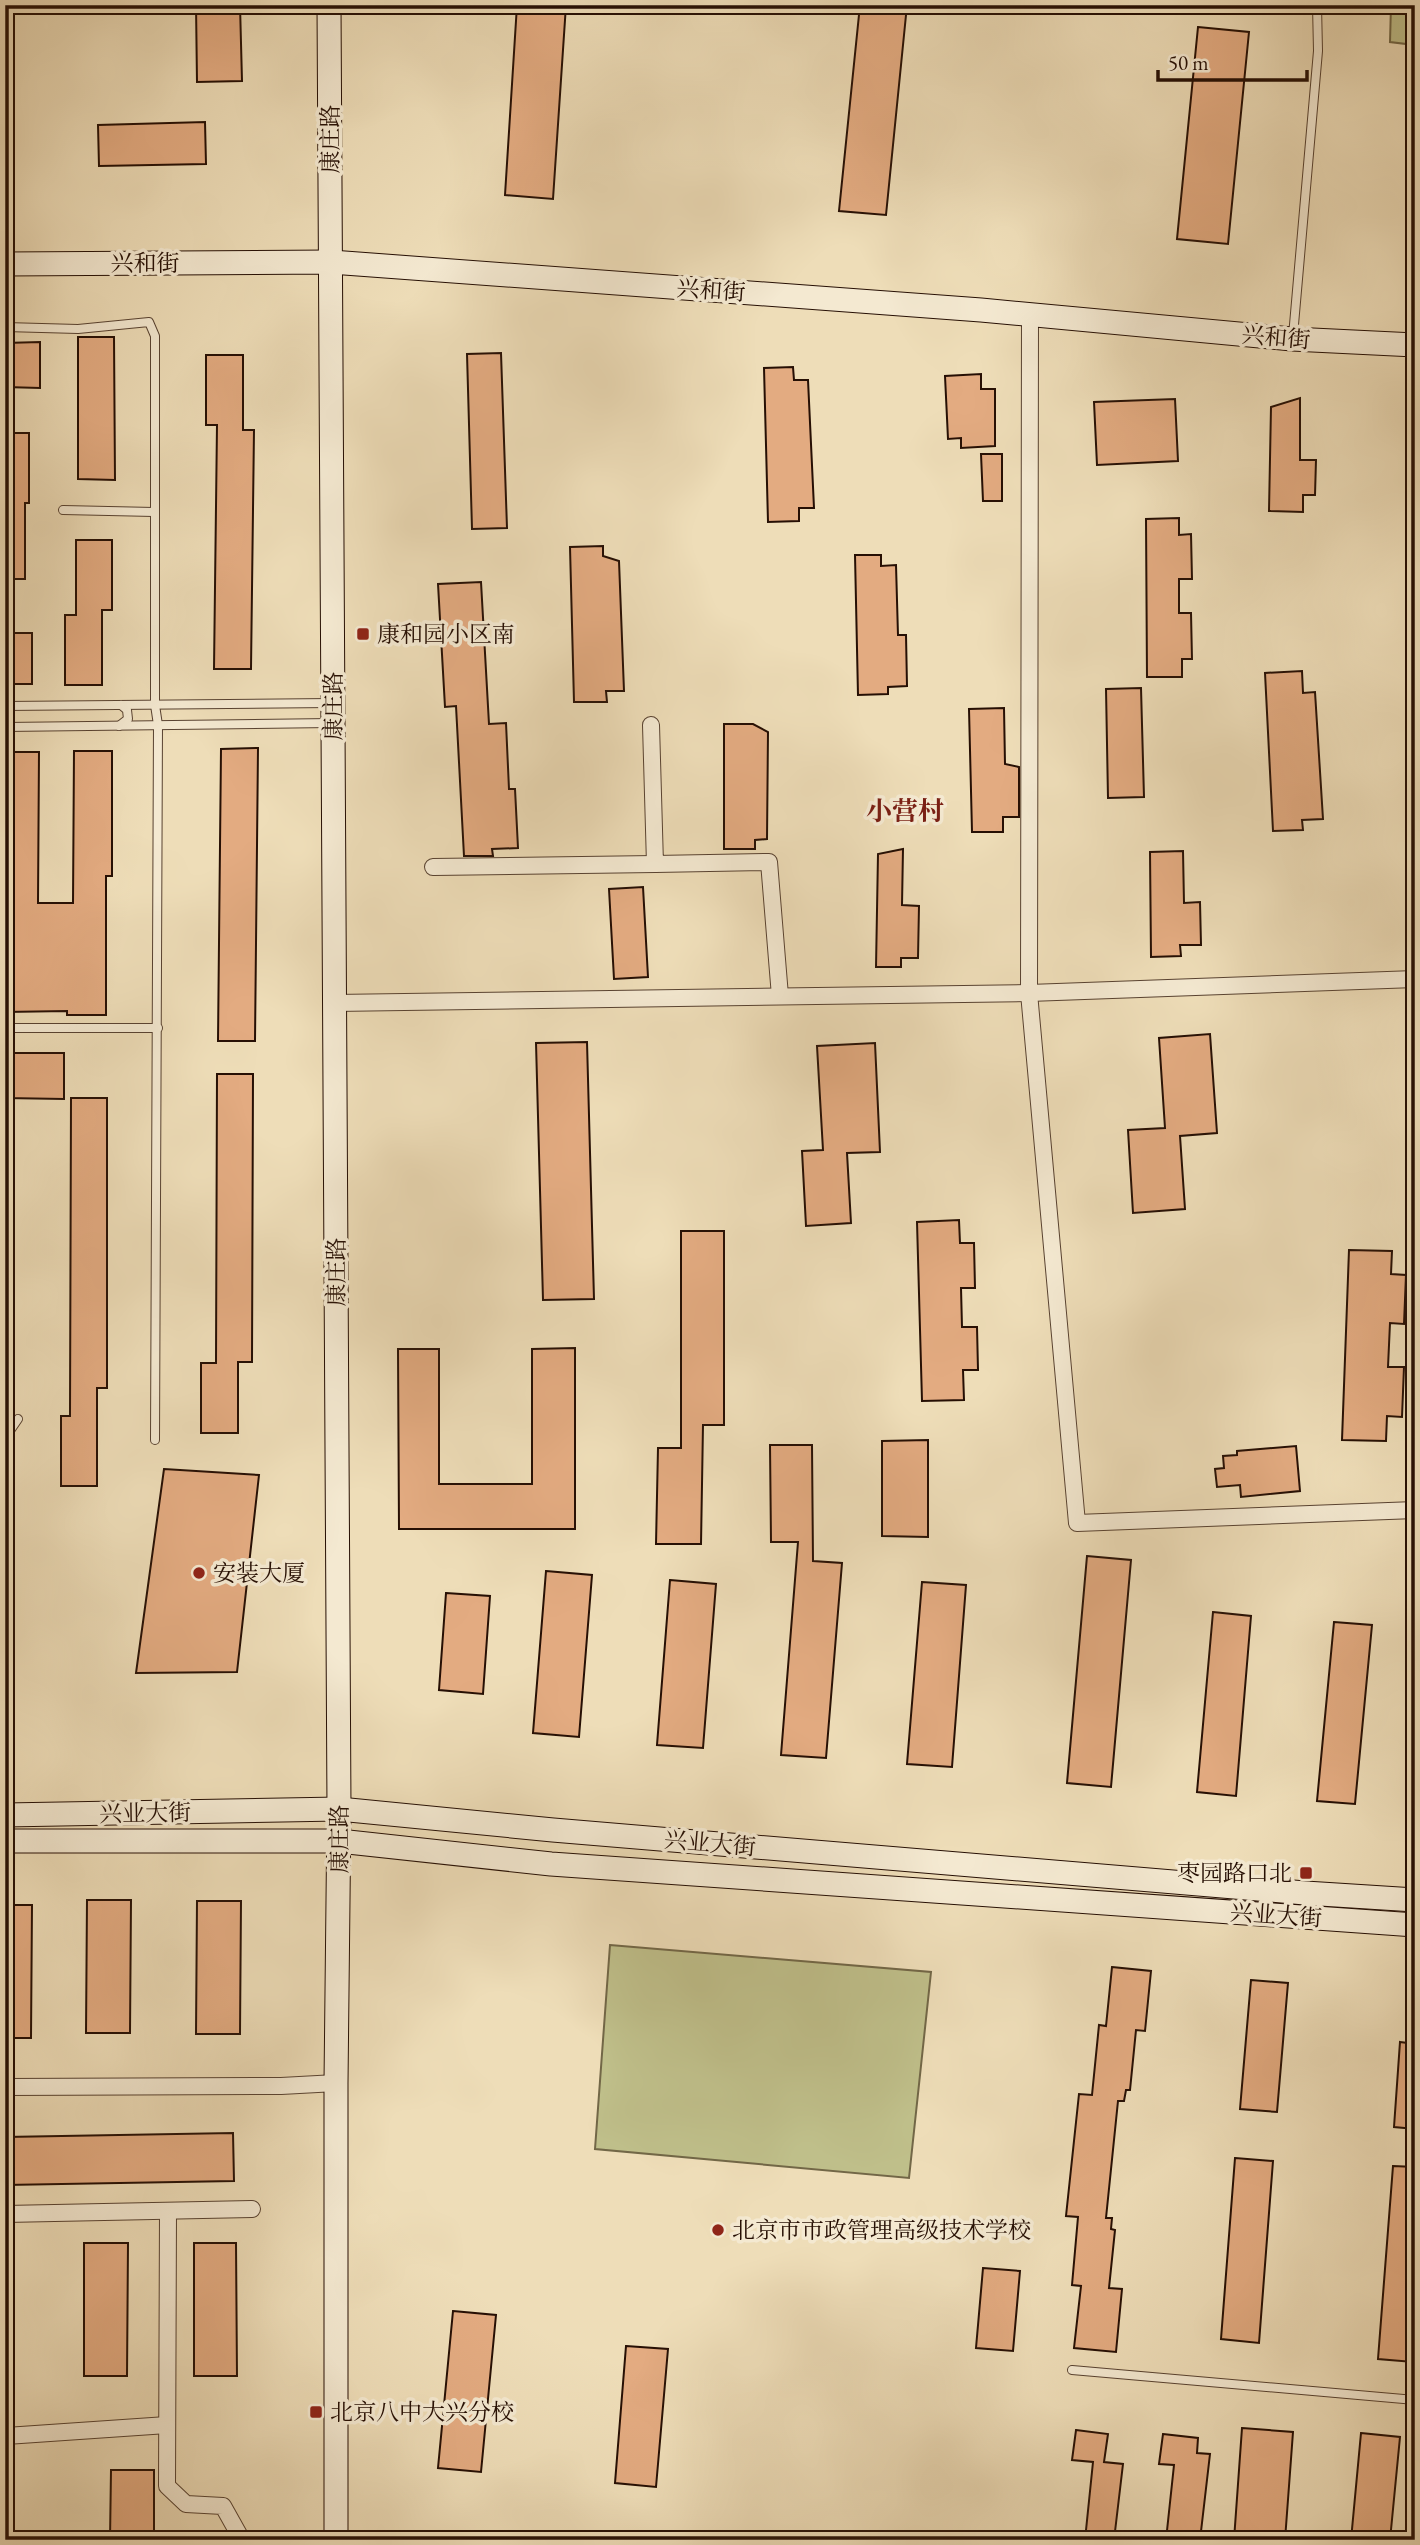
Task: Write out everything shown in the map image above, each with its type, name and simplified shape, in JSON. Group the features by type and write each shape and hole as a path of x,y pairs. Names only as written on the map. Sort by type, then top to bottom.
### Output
{"street":[{"name":"康庄路","path":"329,5 339,1809 336,2540"},
{"name":"兴和街","path":"5,264 331,262 1030,314 1293,339 1415,345"},
{"path":"1030,314 1029,993 1077,1523 1415,1510"},
{"path":"650,725 655,863"},
{"path":"433,867 769,862 780,996"},
{"path":"334,1003 1029,993 1415,979"},
{"name":"兴业大街","path":"5,1815 339,1809 580,1832 1415,1900"},
{"name":"兴业大街","path":"5,1841 339,1841 551,1864 1415,1924"},
{"path":"5,2087 281,2086 336,2083"},
{"path":"5,2214 252,2209"},
{"path":"168,2211 167,2486 186,2504 223,2505 242,2540"},
{"path":"6,2540 6,2436 167,2425"}],"lane":[{"path":"1293,339 1318,51 1317,5"},
{"path":"5,327 78,329 149,322 155,336 155,705 158,725 155,1440"},
{"path":"63,510 154,512"},
{"path":"119,726 128,719 127,710 121,705"},
{"path":"5,706 155,705 333,713"},
{"path":"5,727 158,725 333,713"},
{"path":"5,1028 158,1028"},
{"path":"5,1438 18,1419"},
{"path":"1072,2370 1415,2400"}],"green space":[{"path":"1391,5 1415,5 1415,45 1390,42"},
{"path":"610,1945 931,1972 909,2178 595,2149"}],"building":[{"path":"196,5 240,5 242,81 197,82"},
{"path":"517,5 566,5 553,199 505,195"},
{"path":"860,5 907,5 886,215 839,211"},
{"path":"1198,27 1249,32 1228,244 1177,239"},
{"path":"205,122 206,164 99,166 98,125"},
{"path":"78,337 114,337 115,480 78,479"},
{"path":"40,342 40,388 5,387 5,343"},
{"path":"501,353 507,528 472,529 467,354"},
{"path":"206,355 243,355 243,430 254,430 251,669 214,669 217,425 206,425"},
{"path":"793,367 794,380 808,380 814,508 799,508 799,521 768,522 764,368"},
{"path":"981,374 981,389 995,389 995,446 961,448 961,438 948,439 945,376"},
{"path":"1300,398 1300,460 1316,460 1315,495 1303,495 1303,512 1269,511 1271,407"},
{"path":"1175,399 1178,461 1097,465 1094,402"},
{"path":"5,433 29,433 25,579 5,579"},
{"path":"981,454 1002,454 1002,501 983,501"},
{"path":"1179,518 1179,535 1191,534 1192,579 1179,579 1179,613 1191,613 1192,659 1182,659 1182,677 1147,677 1146,519"},
{"path":"76,540 112,540 112,610 102,610 102,685 65,685 65,615 76,615"},
{"path":"603,546 603,556 619,561 624,691 606,691 607,702 574,702 570,547"},
{"path":"855,555 881,555 881,566 896,565 898,635 906,635 907,686 888,687 888,694 858,695"},
{"path":"481,582 489,724 506,723 509,789 515,789 518,848 492,849 493,856 464,856 456,706 445,707 438,584"},
{"path":"5,633 32,633 32,684 5,684"},
{"path":"1302,671 1303,693 1315,692 1323,819 1302,820 1303,830 1273,831 1265,673"},
{"path":"1141,688 1144,797 1108,798 1106,689"},
{"path":"1004,708 1005,764 1019,767 1019,817 1003,817 1003,832 972,832 969,709"},
{"path":"724,724 753,724 768,732 767,839 755,840 755,849 724,849"},
{"path":"258,748 255,1041 218,1041 221,749"},
{"path":"74,751 112,751 112,876 106,876 106,1015 67,1015 67,1011 5,1012 5,903 9,903 9,837 5,837 5,752 39,752 38,903 73,903"},
{"path":"903,849 902,905 919,906 918,958 901,958 901,967 876,967 878,854"},
{"path":"1183,851 1184,903 1200,902 1201,945 1180,945 1181,956 1151,957 1150,852"},
{"path":"643,887 648,977 614,979 609,889"},
{"path":"1210,1034 1217,1133 1180,1136 1185,1209 1133,1213 1128,1130 1165,1128 1159,1038"},
{"path":"587,1042 594,1299 543,1300 536,1043"},
{"path":"875,1043 880,1152 847,1153 851,1223 806,1226 802,1151 823,1150 817,1046"},
{"path":"5,1053 64,1053 64,1099 5,1098"},
{"path":"217,1074 253,1074 252,1362 238,1362 238,1433 201,1433 201,1363 216,1363"},
{"path":"71,1098 107,1098 107,1388 97,1388 97,1486 61,1486 61,1416 70,1416"},
{"path":"959,1220 960,1243 974,1243 975,1288 961,1288 962,1327 977,1327 978,1370 963,1370 964,1400 922,1401 917,1222"},
{"path":"681,1231 724,1231 724,1425 703,1425 701,1544 656,1544 658,1448 681,1448"},
{"path":"1349,1250 1392,1251 1391,1274 1406,1275 1404,1324 1390,1323 1388,1367 1404,1367 1402,1417 1387,1416 1386,1441 1342,1440"},
{"path":"575,1348 575,1529 399,1529 398,1349 439,1349 439,1484 532,1484 532,1349"},
{"path":"928,1440 928,1537 882,1536 882,1441"},
{"path":"770,1445 812,1445 813,1561 842,1563 826,1758 781,1755 798,1542 771,1542"},
{"path":"1296,1446 1300,1491 1241,1497 1240,1485 1217,1487 1215,1469 1224,1468 1223,1456 1237,1455 1237,1451"},
{"name":"安装大厦","path":"164,1469 259,1475 237,1672 136,1673"},
{"path":"1087,1556 1131,1560 1111,1787 1067,1783"},
{"path":"546,1571 592,1575 579,1737 533,1733"},
{"path":"670,1580 716,1584 703,1748 657,1745"},
{"path":"922,1582 966,1585 952,1767 907,1764"},
{"path":"446,1593 490,1596 483,1694 439,1690"},
{"path":"1213,1612 1251,1616 1236,1796 1197,1792"},
{"path":"1334,1622 1372,1625 1355,1804 1317,1801"},
{"path":"87,1900 131,1900 130,2033 86,2033"},
{"path":"197,1901 241,1901 240,2034 196,2034"},
{"path":"5,1905 32,1905 31,2038 5,2038"},
{"path":"1112,1967 1151,1971 1145,2031 1136,2030 1130,2090 1126,2090 1124,2101 1118,2101 1106,2218 1112,2218 1111,2229 1115,2230 1109,2288 1122,2289 1116,2352 1074,2348 1081,2286 1072,2285 1078,2217 1066,2216 1079,2094 1092,2095 1099,2025 1106,2026"},
{"path":"1251,1980 1288,1983 1277,2112 1240,2109"},
{"path":"1400,2042 1415,2044 1415,2129 1394,2127"},
{"path":"233,2133 234,2181 5,2185 5,2137"},
{"path":"1235,2158 1273,2161 1259,2343 1221,2339"},
{"path":"1393,2166 1415,2167 1413,2362 1378,2359"},
{"path":"84,2243 128,2243 127,2376 84,2376"},
{"path":"194,2243 236,2243 237,2376 194,2376"},
{"path":"983,2268 1020,2271 1013,2351 976,2348"},
{"path":"453,2311 496,2315 481,2472 438,2468"},
{"path":"626,2346 668,2349 656,2487 615,2483"},
{"path":"1242,2428 1293,2432 1285,2540 1234,2540"},
{"path":"1076,2430 1108,2434 1104,2462 1123,2464 1114,2540 1085,2540 1093,2462 1072,2460"},
{"path":"1361,2433 1400,2437 1390,2540 1351,2540"},
{"path":"1163,2434 1198,2438 1197,2453 1210,2454 1200,2540 1166,2540 1174,2465 1159,2464"},
{"path":"111,2470 154,2470 154,2540 110,2540"}],"place":[{"name":"康和园小区南","path":"363,634"},
{"name":"安装大厦","path":"199,1573"},
{"name":"枣园路口北","path":"1306,1873"},
{"name":"北京市市政管理高级技术学校","path":"718,2230"},
{"name":"北京八中大兴分校","path":"316,2412"}],"district":[{"name":"小营村","path":"905,811"}]}
